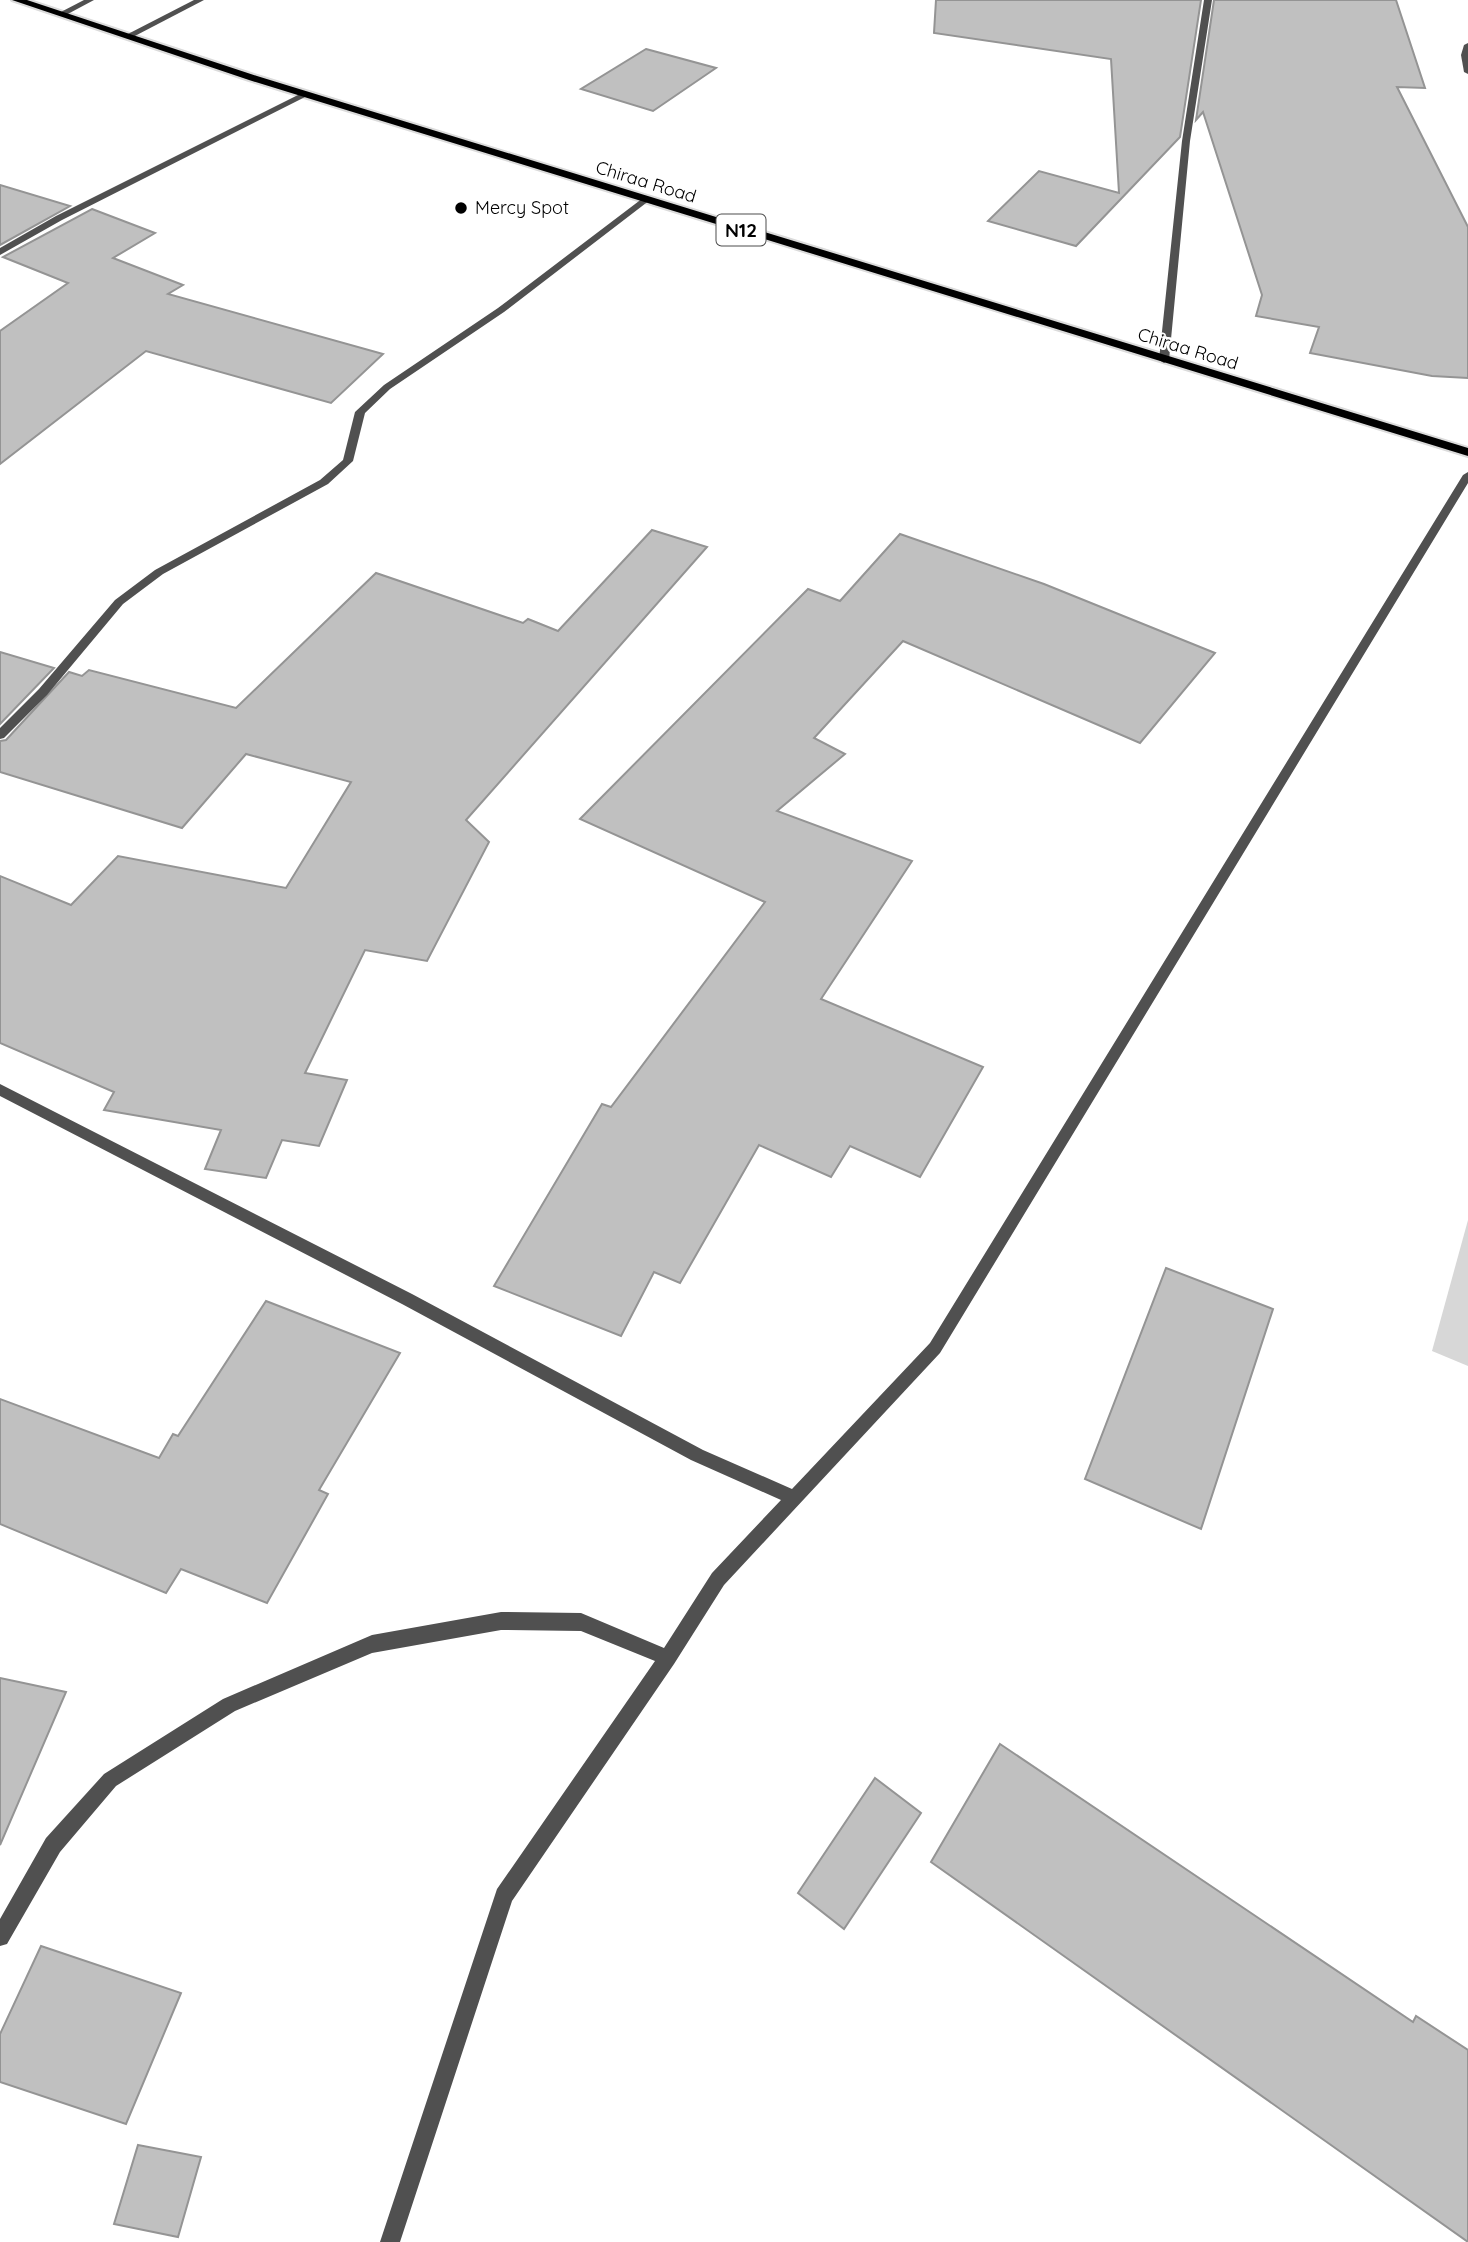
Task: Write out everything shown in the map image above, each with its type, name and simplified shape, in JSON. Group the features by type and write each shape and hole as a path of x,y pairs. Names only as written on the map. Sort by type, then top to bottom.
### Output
{"highway":[{"name":"Chiraa Road","path":"17,0 646,200 1468,452"}],"street":[{"path":"61,15 90,0"},
{"path":"128,36 200,0"},
{"path":"1164,360 1186,141 1208,0"},
{"path":"1468,45 1465,55 1468,72"},
{"path":"0,253 59,218 307,94"},
{"path":"0,735 43,692 119,602 159,572 324,482 348,461 360,412 387,387 500,310 646,200"},
{"path":"390,2242 503,1896 668,1658 718,1579 792,1497 935,1348 1468,475"},
{"path":"0,1090 407,1299 697,1455 792,1497"},
{"path":"0,1937 52,1845 110,1780 229,1705 372,1644 501,1620 581,1622 668,1658"}],"shaded area":[{"path":"1468,1220 1468,1366 1432,1351"}],"building":[{"path":"936,0 1201,0 1180,137 1076,246 988,221 1039,171 1119,193 1111,59 934,33"},
{"path":"1214,0 1396,0 1425,88 1397,87 1468,227 1468,378 1432,376 1310,353 1319,327 1256,316 1262,295 1203,112 1196,120"},
{"path":"646,49 716,68 653,111 581,89"},
{"path":"0,185 70,206 0,245"},
{"path":"92,209 155,233 113,258 183,285 168,294 383,354 331,403 146,351 0,464 0,331 68,283 3,257"},
{"path":"652,530 707,547 466,820 489,842 427,961 365,950 305,1073 347,1080 319,1146 282,1140 266,1178 205,1169 221,1130 104,1110 114,1092 0,1043 0,876 71,905 118,856 286,888 351,782 246,754 182,828 0,772 0,741 6,740 69,672 82,676 89,670 236,708 376,573 523,623 528,619 558,631"},
{"path":"900,534 1044,584 1215,653 1140,743 903,641 814,738 845,754 777,811 912,861 821,999 983,1067 920,1177 850,1146 831,1177 759,1145 680,1283 654,1272 621,1336 494,1286 602,1104 611,1107 765,902 580,819 808,589 840,601"},
{"path":"0,652 54,668 0,724"},
{"path":"1166,1268 1273,1309 1201,1529 1085,1479"},
{"path":"266,1301 400,1353 319,1490 328,1494 267,1603 181,1569 166,1593 0,1524 0,1399 159,1458 173,1434 178,1436"},
{"path":"0,1678 66,1692 0,1845"},
{"path":"1000,1744 1413,2022 1416,2016 1468,2050 1468,2242 931,1862"},
{"path":"875,1778 921,1813 844,1929 798,1893"},
{"path":"41,1946 181,1993 126,2124 0,2082 0,2034"},
{"path":"138,2145 201,2157 178,2237 114,2224"}],"place":[{"name":"Mercy Spot","path":"461,208"}]}
